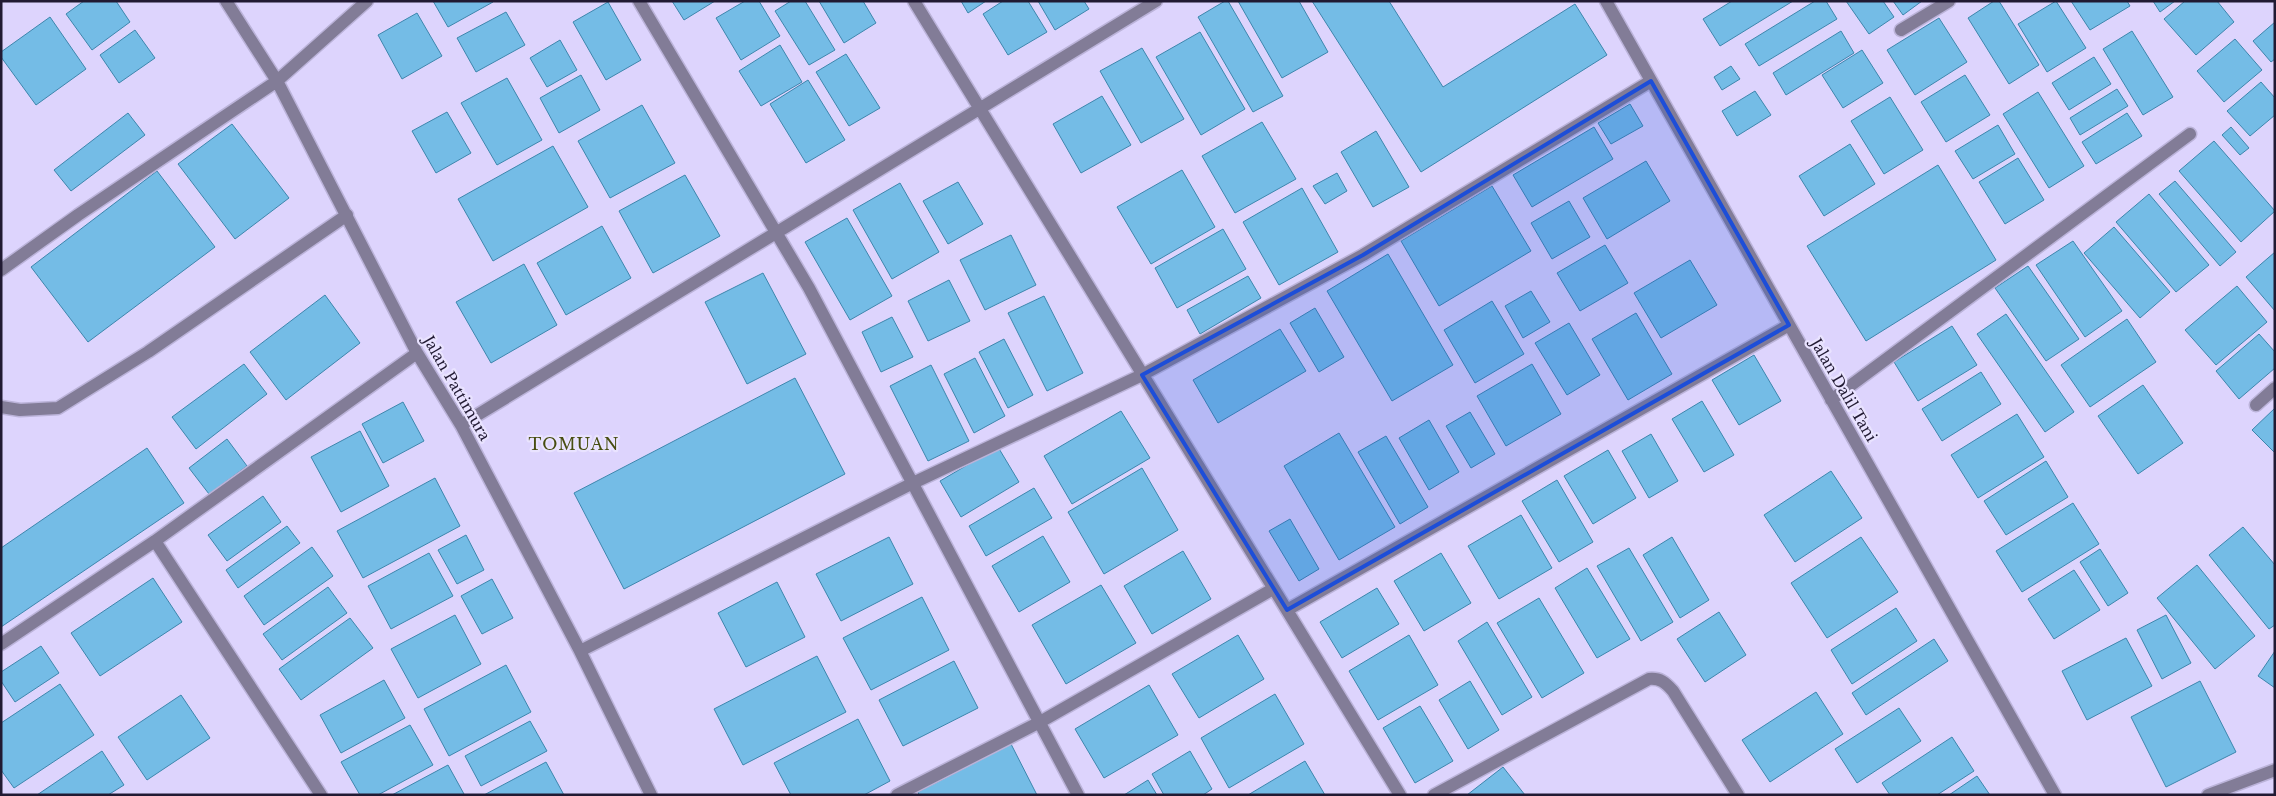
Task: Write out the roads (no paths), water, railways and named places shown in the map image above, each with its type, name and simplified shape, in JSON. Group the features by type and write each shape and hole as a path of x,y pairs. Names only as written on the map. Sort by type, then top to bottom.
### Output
{"street":[{"name":"Jalan Pattimura","path":"226,1 276,82 347,215 417,353 461,424 580,651 651,795"},
{"path":"1,270 78,215 276,82 367,1"},
{"path":"638,1 809,288 1078,795"},
{"path":"914,1 1400,795"},
{"path":"461,424 777,234 979,108 1156,1"},
{"name":"Jalan Dalil Tani","path":"1606,1 2055,795"},
{"path":"1901,30 1949,1"},
{"path":"580,651 912,483 1142,375 1363,255 1651,81"},
{"path":"1832,400 2190,134"},
{"path":"1,407 20,410 58,408 148,352 347,215"},
{"path":"1287,610 1789,325"},
{"path":"1,644 155,541 417,353"},
{"path":"2256,406 2275,388"},
{"path":"155,541 322,795"},
{"path":"897,795 1040,722 1273,588"},
{"path":"1434,795 1649,679 1657,678 1665,682 1673,691 1738,795"},
{"path":"2208,795 2275,770"}],"district":[{"name":"TOMUAN","path":"574,444"}]}
